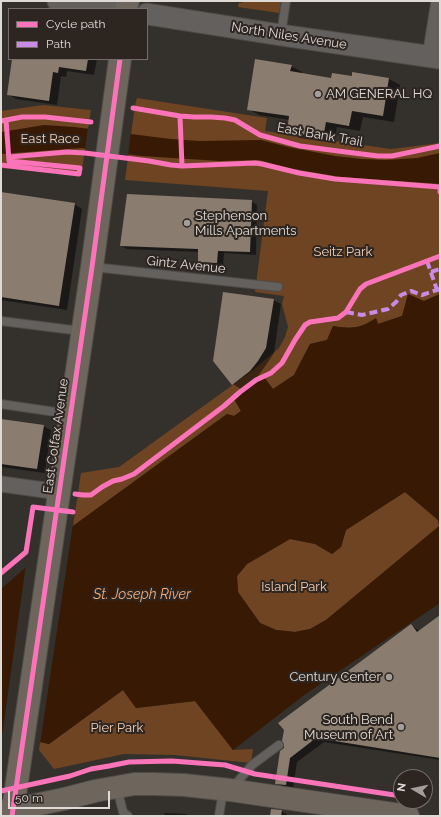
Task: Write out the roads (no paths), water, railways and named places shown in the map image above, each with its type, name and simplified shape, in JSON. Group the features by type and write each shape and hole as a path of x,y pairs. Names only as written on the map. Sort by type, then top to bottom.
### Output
{"main road":[{"name":"East Colfax Avenue","path":"9,812 17,782 58,492 92,267 120,60"},
{"path":"9,812 95,790 134,784 155,784 184,785 227,790 321,810 408,816"}],"street":[{"path":"58,1 106,8"},
{"path":"435,57 439,1"},
{"name":"North Niles Avenue","path":"148,14 435,57"},
{"path":"1,484 58,492"}],"lane":[{"path":"281,35 286,1"},
{"name":"Gintz Avenue","path":"92,267 278,287"},
{"path":"1,320 82,331"},
{"path":"1,404 70,414"},
{"path":"220,816 227,790 252,765 279,744"},
{"path":"117,787 123,812 128,816"}],"water":[{"name":"East Race","path":"44,125 199,141 261,140 335,156 362,159 386,160 417,158 440,153 440,184 341,177 288,168 259,160 220,161 141,156 82,148 1,154 1,132"},
{"name":"St. Joseph River","path":"408,294 424,301 440,294 440,603 307,693 233,750 195,701 136,708 123,690 49,744 40,742 1,747 1,589 73,526 227,414 234,416 241,411 234,399 264,377 273,389 294,375 310,344 327,340 333,326 345,328 355,327 376,318 378,324 402,316","holes":["405,492 438,520 439,526 326,620 310,629 295,632 276,630 260,623 238,592 237,576 247,564 290,539 315,544 332,554 341,547 346,530"]}],"place":[{"name":"AM GENERAL HQ","path":"318,94"},
{"name":"Stephenson Mills Apartments","path":"187,223"},
{"name":"Century Center","path":"389,677"},
{"name":"South Bend Museum of Art","path":"401,727"}],"park label":[{"name":"Seitz Park","path":"343,252"},
{"name":"Island Park","path":"294,587"},
{"name":"Pier Park","path":"117,728"}]}
